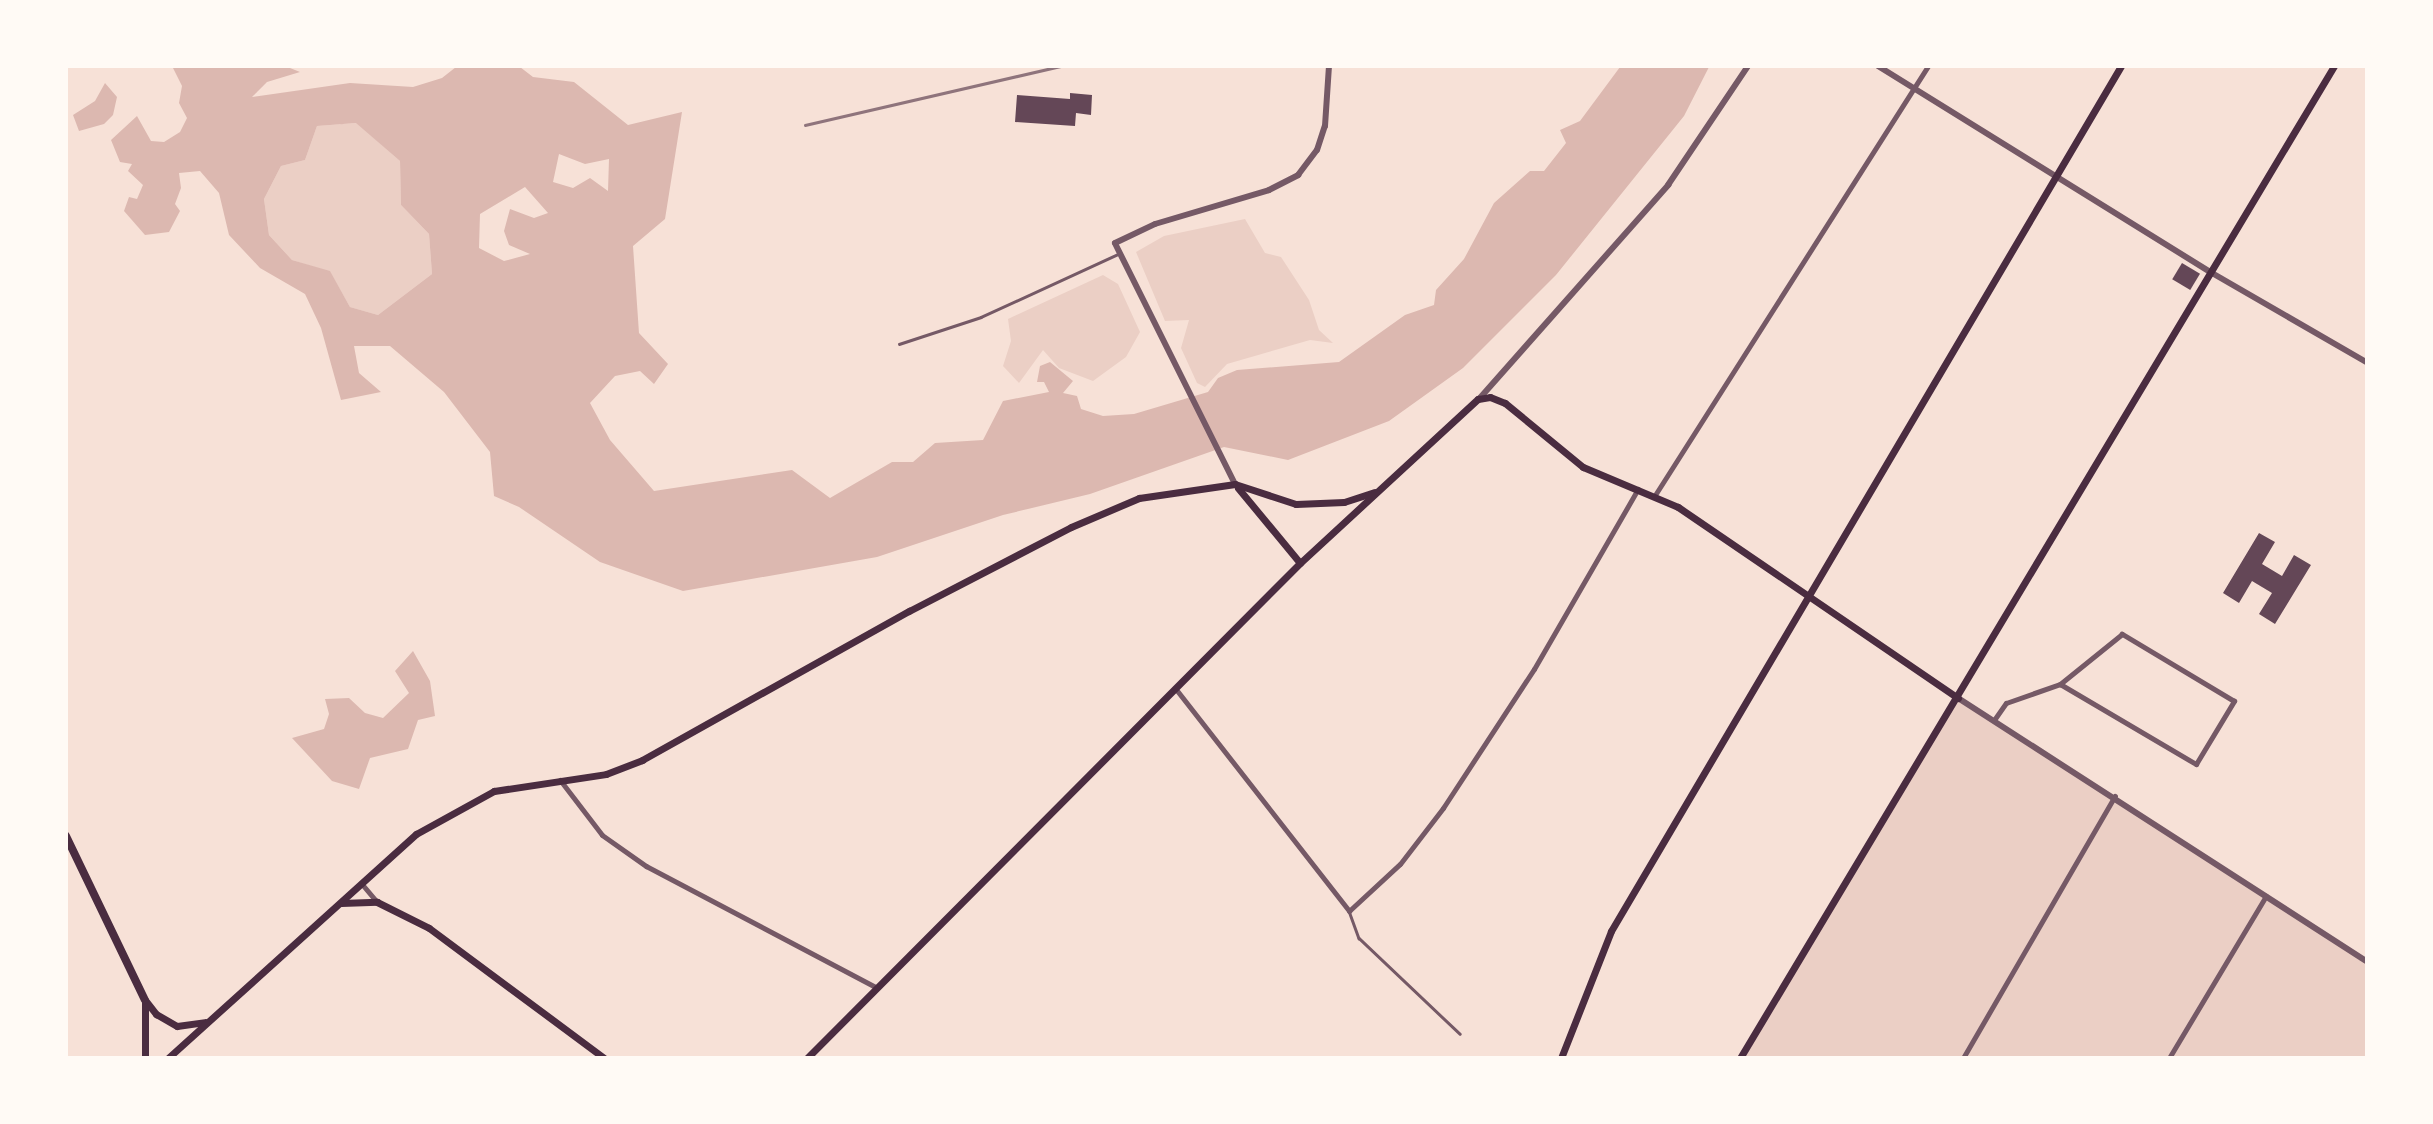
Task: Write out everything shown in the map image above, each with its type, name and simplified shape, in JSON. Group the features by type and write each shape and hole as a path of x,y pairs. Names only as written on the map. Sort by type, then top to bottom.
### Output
{"main road":[{"path":"1561,1058 1611,931 2058,177 2121,66"},
{"path":"1740,1058 2334,66"},
{"path":"807,1058 1300,563 1478,399 1490,397 1505,403 1572,460 1655,495 1958,698"},
{"path":"168,1058 416,834 494,791 559,779 606,774 642,760 909,611 1107,511 1173,490 1235,484 1296,504 1344,502 1378,491"},
{"path":"1235,484 1300,563"},
{"path":"66,836 145,1000 156,1014 177,1026 189,1027 215,1017"},
{"path":"340,904 377,902 453,943 604,1058"},
{"path":"145,1000 145,1058"}],"street":[{"path":"1235,484 1225,470 1115,243 1155,224 1269,190 1298,175 1317,150 1325,126 1329,66"},
{"path":"1478,399 1668,185 1748,66"},
{"path":"1878,66 2212,273 2367,362"},
{"path":"1655,495 1928,66"},
{"path":"1175,688 1349,911 1400,864 1443,808 1534,669 1638,489"},
{"path":"1994,720 2006,703 2060,684 2122,634 2234,701 2196,764 2060,684"},
{"path":"1958,698 2115,796 2367,961"},
{"path":"559,779 602,835 646,866 877,988"},
{"path":"1963,1058 2115,796"},
{"path":"361,883 377,902"},
{"path":"2169,1058 2266,896"}],"lane":[{"path":"899,344 981,317 1121,253"},
{"path":"1349,911 1359,938 1460,1034"}],"shaded area":[{"path":"172,66 285,66 300,72 267,82 252,97 350,83 413,87 442,78 456,67 520,67 533,77 574,82 628,125 682,112 665,219 633,246 639,333 668,364 654,384 640,371 615,376 590,403 610,440 654,491 792,470 830,498 892,462 913,462 935,443 983,440 1003,401 1049,392 1044,382 1037,382 1040,366 1050,362 1073,381 1063,393 1077,396 1081,409 1103,416 1134,414 1208,392 1218,378 1237,370 1339,362 1405,315 1434,305 1436,290 1464,259 1494,203 1530,171 1544,171 1566,143 1560,130 1580,121 1620,67 1709,67 1684,116 1556,275 1463,368 1389,421 1288,460 1224,447 1090,494 1003,515 877,557 683,591 600,562 519,507 494,496 490,452 444,392 390,346 354,346 359,373 381,392 341,400 321,328 305,294 260,268 229,235 219,193 200,171 179,173 181,188 175,204 180,211 169,232 145,235 124,211 129,197 137,199 143,185 128,171 132,164 120,162 111,140 137,116 151,141 164,142 180,132 187,118 179,103 182,86","holes":["356,123 400,161 401,205 429,234 432,274 378,315 350,307 330,271 292,260 269,235 264,199 281,166 305,160 317,126","559,154 585,164 609,159 608,191 590,178 573,188 553,182","525,187 548,213 534,218 510,209 504,231 509,245 530,254 504,261 479,248 480,214"]},
{"path":"105,83 117,97 113,115 104,124 79,131 73,115 95,101"},
{"path":"357,123 400,161 401,205 429,234 432,274 378,315 350,307 330,272 292,260 269,235 264,199 281,166 305,160 317,126"},
{"path":"1245,219 1265,253 1281,257 1309,300 1319,330 1333,343 1310,340 1227,364 1205,387 1197,383 1181,348 1189,320 1165,321 1136,252 1164,236"},
{"path":"1103,275 1118,284 1140,332 1126,357 1093,381 1059,368 1043,350 1019,383 1003,366 1011,341 1008,319"},
{"path":"413,651 430,681 435,716 418,720 408,749 370,758 359,789 332,781 292,738 324,729 329,714 325,699 349,698 365,713 383,718 409,693 395,671"},
{"path":"1958,698 2366,961 2366,1057 1740,1058"}],"building":[{"path":"1070,93 1092,95 1091,115 1076,113 1075,126 1015,122 1017,95 1070,99"},
{"path":"2182,263 2200,274 2190,290 2172,279"},
{"path":"2259,533 2275,542 2262,564 2282,576 2294,555 2311,565 2275,624 2259,614 2272,593 2252,581 2239,603 2223,593"}],"railway":[{"path":"805,125 1061,66"}]}
